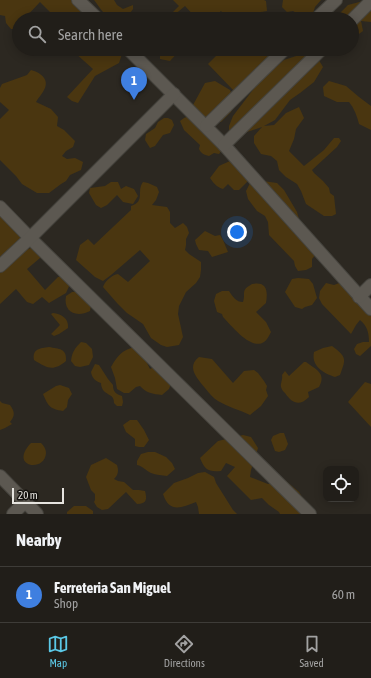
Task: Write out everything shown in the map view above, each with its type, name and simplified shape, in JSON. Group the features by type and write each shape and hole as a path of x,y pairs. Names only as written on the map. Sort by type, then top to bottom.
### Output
{"street":[{"path":"78,0 91,12"},
{"path":"323,12 336,0"},
{"path":"359,13 371,1"},
{"path":"135,56 224,145 371,309"},
{"path":"206,126 278,56"},
{"path":"224,145 315,56"},
{"path":"0,266 174,94"},
{"path":"0,207 310,514"},
{"path":"359,297 371,285"},
{"path":"0,476 36,514"},
{"path":"13,514 25,502"}],"shaded area":[{"path":"0,0 86,0 87,10 85,12 50,12 40,2 31,12 12,12 12,29 6,23 5,16 0,15"},
{"path":"94,0 114,0 117,5 123,9 133,5 133,9 131,12 103,12"},
{"path":"173,0 264,0 266,1 267,11 191,12 185,6 178,12 173,12 179,6"},
{"path":"283,0 321,0 315,7 313,12 287,12 282,7"},
{"path":"371,0 371,22 361,21 363,31 359,34 359,12 341,12 348,5"},
{"path":"78,56 121,56 119,63 95,76 78,103 72,101 67,97 93,69"},
{"path":"160,56 175,56 170,61 160,59"},
{"path":"216,56 272,56 235,92 208,64"},
{"path":"296,56 320,56 317,57 323,67 314,82 290,100 275,120 264,126 274,125 286,113 299,107 304,118 296,129 289,151 304,166 324,150 334,138 339,138 341,141 337,147 312,170 329,188 330,193 334,196 336,214 332,216 324,216 306,204 297,184 286,177 279,170 277,161 271,156 261,154 254,143 254,136 262,127 238,135 229,133 229,126 233,116 262,78 284,60"},
{"path":"31,70 40,74 46,81 45,88 36,102 51,109 58,117 57,126 64,130 75,141 73,147 66,151 62,156 67,159 75,158 83,162 81,170 70,175 66,181 49,193 37,193 22,184 0,160 0,119 9,110 0,102 0,88 2,84 27,75"},
{"path":"215,81 230,90 236,103 231,112 221,122 201,120 192,112 193,105 205,83"},
{"path":"329,81 346,86 371,106 371,130 359,124 355,112 349,102 337,102 324,96 323,87"},
{"path":"189,116 222,150 219,154 214,153 209,156 201,152 199,149 200,145 184,130 180,121"},
{"path":"164,118 172,120 174,125 170,133 163,135 155,146 150,148 145,140 146,134 155,128 158,122"},
{"path":"234,160 250,174 247,182 239,190 234,190 228,184 223,189 214,184 210,178 219,166"},
{"path":"251,181 277,183 284,190 297,212 316,254 312,259 312,267 306,270 298,271 294,261 269,235 268,222 265,216 257,211 248,199 246,191"},
{"path":"111,182 118,182 121,189 126,186 134,189 138,196 133,204 123,202 117,195 107,205 101,208 96,205 89,193 90,188 105,186"},
{"path":"143,182 157,187 159,192 152,205 167,207 170,212 170,223 175,228 183,223 187,227 189,233 186,239 185,250 201,262 200,277 186,292 179,306 178,314 183,337 179,345 167,347 151,338 143,324 127,313 103,287 109,279 118,274 128,282 150,261 140,250 103,281 95,277 76,260 80,245 88,239 94,245 131,210 131,206 136,204 140,199 140,189"},
{"path":"0,210 24,235 0,257"},
{"path":"205,231 215,236 220,235 228,252 212,257 208,251 199,250 195,240"},
{"path":"38,245 45,259 40,258 27,269 45,290 58,277 67,275 70,284 66,293 49,303 42,297 33,304 27,302 16,289 0,304 0,266 14,255"},
{"path":"352,278 360,292 371,304 371,346 360,356 356,354 354,349 357,344 369,342 366,327 360,320 351,334 322,304 319,298 320,291 326,283 334,285"},
{"path":"292,279 309,279 313,284 317,298 312,305 302,309 295,307 285,292"},
{"path":"257,283 264,286 267,295 266,303 256,312 266,322 271,332 264,342 259,344 247,340 236,331 222,314 217,312 214,301 216,294 222,291 229,291 233,297 243,302 246,288"},
{"path":"81,291 91,305 90,311 75,314 69,310 67,306 66,296 72,292"},
{"path":"53,313 64,317 68,325 68,328 54,336 51,334 60,325 51,314"},
{"path":"81,342 86,343 92,349 93,357 89,365 80,367 75,366 71,361 74,350"},
{"path":"332,346 343,356 344,359 340,375 335,377 322,371 314,361 314,352"},
{"path":"49,347 64,351 66,361 57,367 50,368 34,360 35,351"},
{"path":"135,347 143,355 150,369 154,367 172,381 169,389 162,395 150,393 140,386 136,387 129,393 124,393 117,389 111,367 121,354"},
{"path":"199,357 212,359 233,383 244,371 254,370 258,373 267,386 266,390 268,396 261,406 250,415 218,401 208,392 194,372 193,365"},
{"path":"304,362 316,369 322,378 319,387 308,392 309,397 299,403 290,399 282,389 282,375 285,371 289,376"},
{"path":"95,364 99,365 113,385 115,392 122,396 122,406 117,406 114,403 113,398 103,390 101,383 93,378 91,372"},
{"path":"365,382 371,384 371,427 348,402"},
{"path":"60,385 69,388 72,394 68,400 67,407 63,411 50,406 43,394"},
{"path":"0,401 10,405 14,414 10,422 12,424 0,430"},
{"path":"130,420 137,420 144,430 149,440 144,447 135,446 135,439 126,432 123,425"},
{"path":"284,433 288,444 285,450 279,452 275,451 271,440 273,436"},
{"path":"243,435 251,437 258,448 250,477 268,484 286,481 299,492 312,514 280,514 262,498 251,500 227,476 235,467 226,463 221,471 213,471 205,468 200,458 218,441"},
{"path":"31,443 41,443 46,452 44,459 35,465 25,462 24,458 25,451"},
{"path":"155,452 166,457 175,469 167,476 157,475 137,465 137,461 141,454"},
{"path":"106,458 117,465 118,473 114,479 124,482 133,490 145,491 146,500 143,503 137,504 126,492 108,509 102,510 97,507 94,502 95,494 91,490 86,477 91,465"},
{"path":"205,472 214,477 216,483 237,514 199,514 196,502 181,507 172,506 169,504 163,494 174,483 198,473"},
{"path":"74,506 86,506 93,511 93,514 67,514 67,512"}],"place":[{"name":"Ferreteria San Miguel","path":"134,100"}]}
